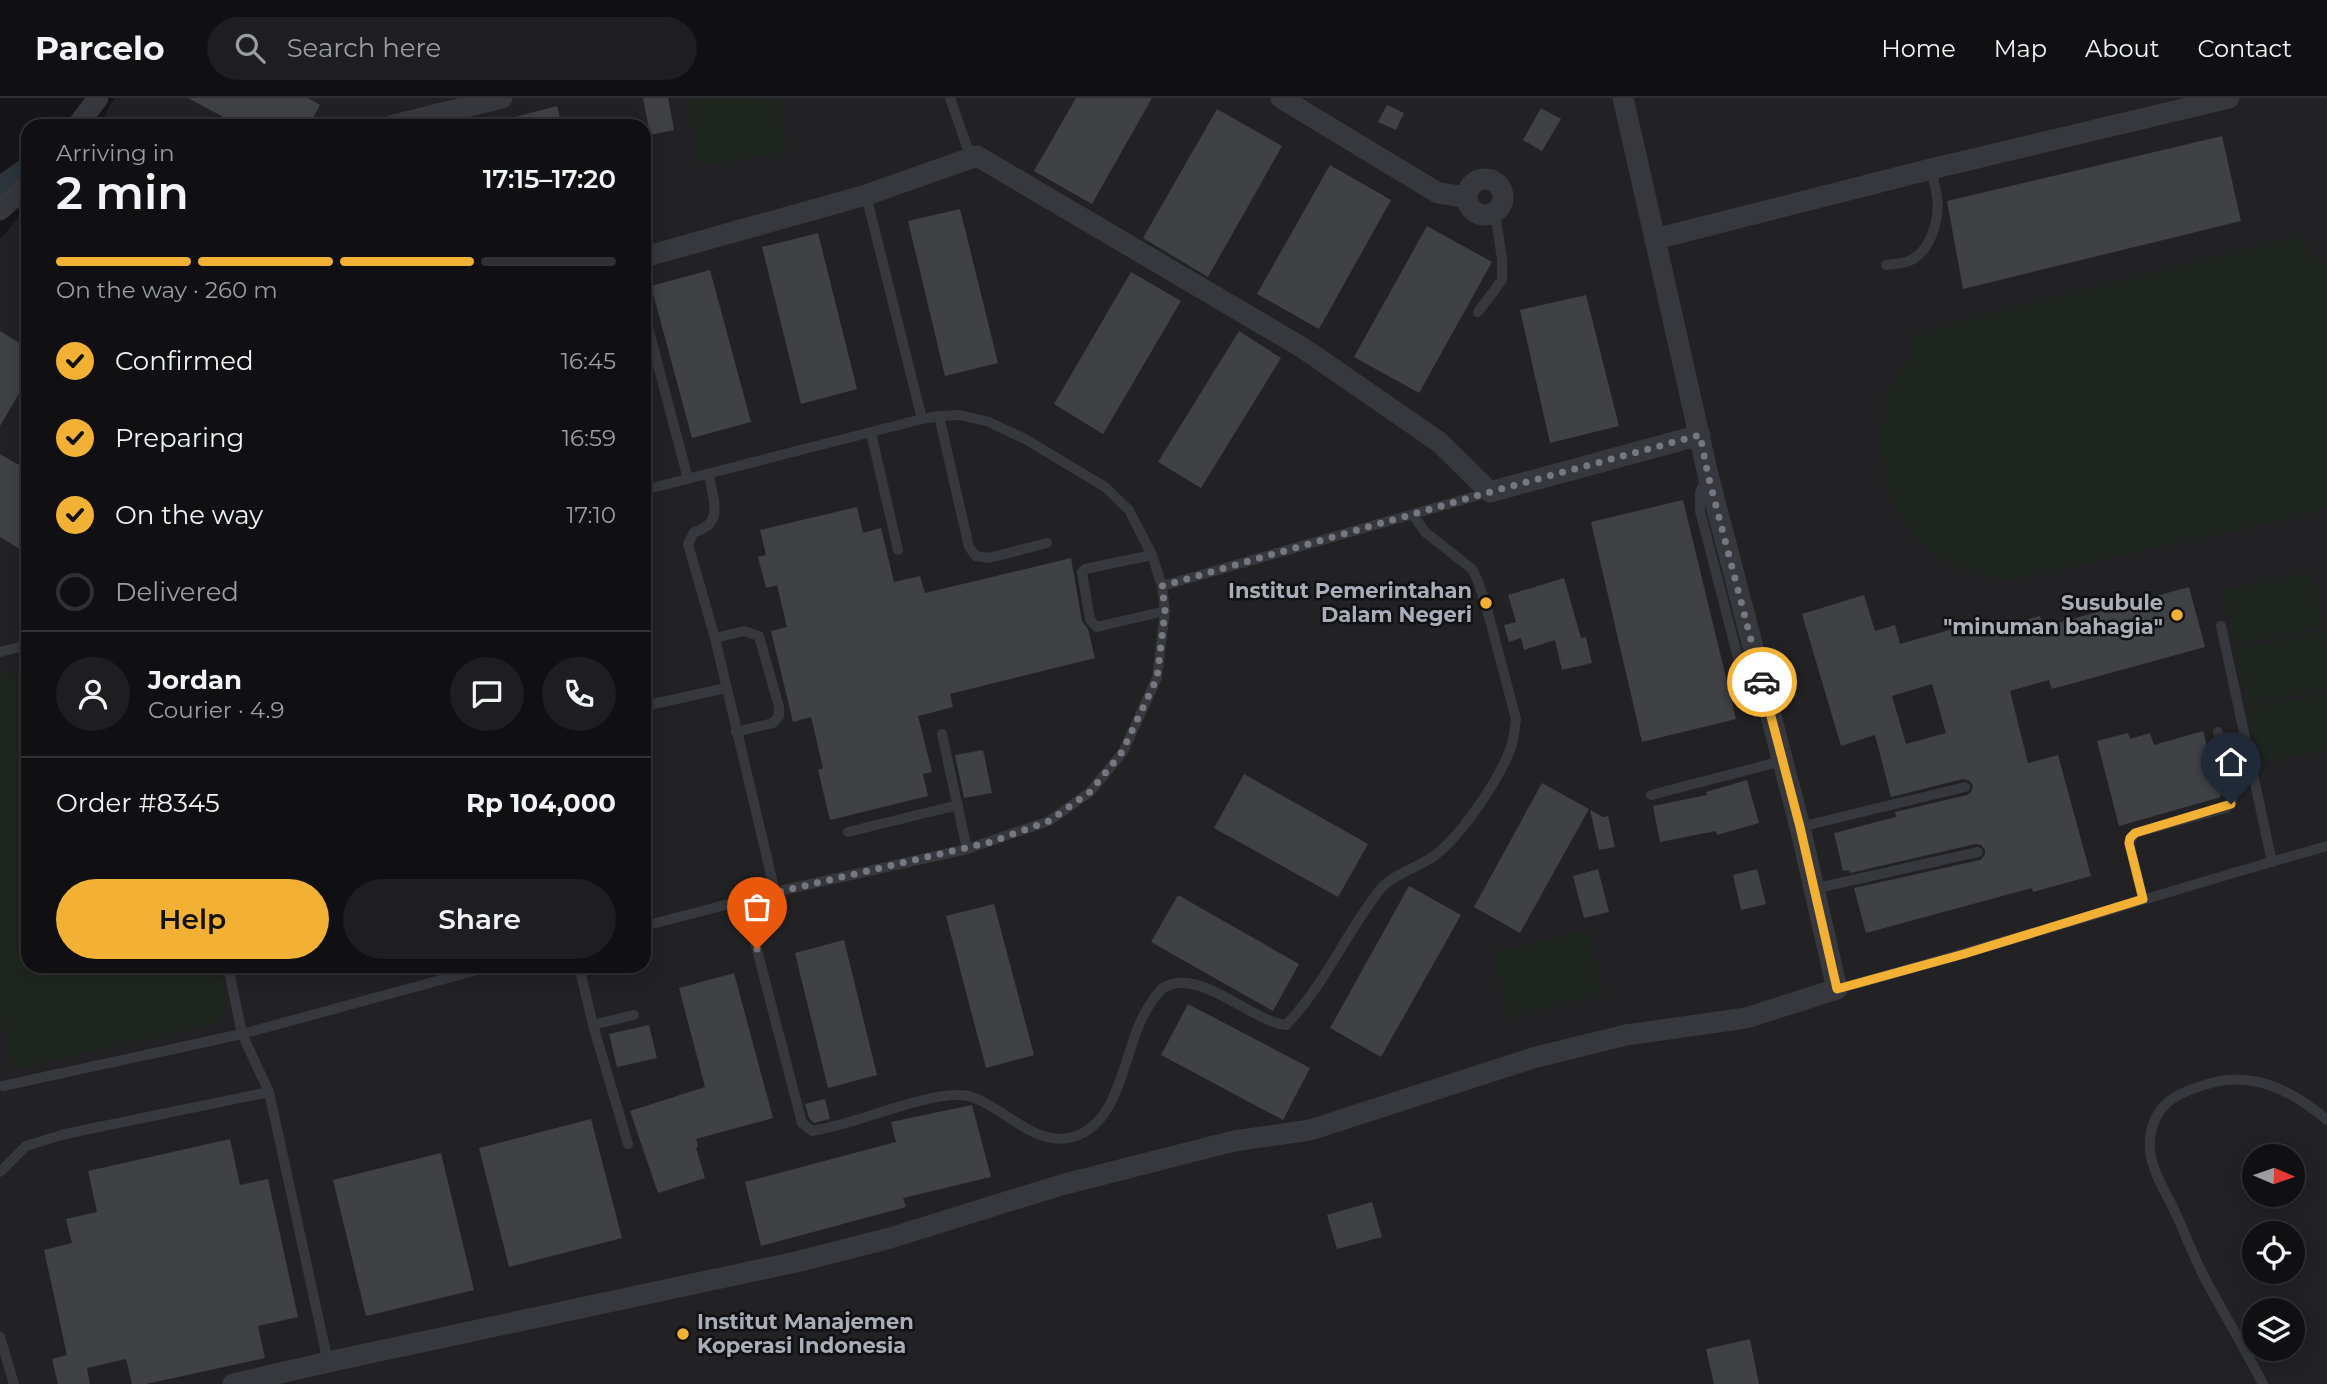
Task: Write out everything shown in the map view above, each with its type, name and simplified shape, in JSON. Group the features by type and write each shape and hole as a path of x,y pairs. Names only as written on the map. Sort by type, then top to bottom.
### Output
{"street":[{"path":"82,119 99,98"},
{"path":"418,119 502,98"},
{"path":"1281,98 1438,193 1466,197"},
{"path":"233,1384 796,1262 890,1238 1061,1185 1234,1141 1310,1130 1533,1058 1626,1035 1746,1018 1837,989 1800,827 1708,475 1623,98"},
{"path":"1655,239 1931,169 2230,98"},
{"path":"651,255 866,195 978,156 1303,348 1438,442 1490,492 1700,435"},
{"path":"1476,181 1493,181 1500,188 1503,196 1501,205 1495,212 1488,215 1473,211 1466,197 1469,187 1476,181"},
{"path":"0,211 21,191"}],"lane":[{"path":"950,98 971,158"},
{"path":"1886,265 1910,261 1931,237 1938,197 1931,169"},
{"path":"866,195 922,419"},
{"path":"1478,312 1502,280 1502,259 1495,212"},
{"path":"651,339 688,480"},
{"path":"651,488 922,419 960,415 989,422 1027,440 1105,487 1129,510 1152,555 1162,586 1165,611 1157,678 1122,752 1090,792 1049,821 967,849 775,891 651,924"},
{"path":"939,416 969,547 976,556 989,558 1047,543"},
{"path":"872,433 898,550"},
{"path":"709,475 715,513 713,521 707,528 694,532 688,544 715,638 775,891"},
{"path":"1708,475 1700,492 1700,511 1744,681"},
{"path":"1162,586 1490,492"},
{"path":"744,900 802,1123 812,1131 931,1099 959,1095 973,1097 1041,1135 1054,1139 1074,1137 1106,1114 1143,1013 1163,988 1182,983 1214,989 1272,1023 1286,1025 1324,977 1379,891 1394,878 1445,848 1476,810 1510,751 1514,737 1516,719 1477,579 1472,569 1425,532 1413,515"},
{"path":"1152,555 1085,569 1082,572 1090,620 1097,627 1165,611"},
{"path":"2221,626 2272,862"},
{"path":"715,638 744,631 759,636 779,707 779,716 773,723 736,732"},
{"path":"0,652 21,647"},
{"path":"651,704 726,688"},
{"path":"2143,899 2130,838 2135,833 2231,804 2233,798 2218,732"},
{"path":"942,734 967,849"},
{"path":"1651,795 1782,761"},
{"path":"1800,827 1965,787"},
{"path":"848,832 958,805"},
{"path":"1837,989 2327,846"},
{"path":"1813,890 1978,852"},
{"path":"229,973 242,1034 269,1093 328,1362"},
{"path":"1,1084 242,1034 466,973"},
{"path":"581,973 628,1144"},
{"path":"593,1025 634,1015"},
{"path":"2263,1384 2209,1287 2159,1181 2150,1151 2152,1129 2161,1109 2175,1096 2224,1080 2256,1080 2282,1090 2308,1104 2327,1120"},
{"path":"0,1172 26,1146 65,1134 269,1093"},
{"path":"0,1337 14,1384"}],"shaded area":[{"name":"Institut Pemerintahan Dalam Negeri","path":"115,98 2327,98 2327,1384 0,1384 0,239 21,214 21,973 651,973 651,119 102,119"},
{"path":"687,98 778,98 787,152 699,167"},
{"path":"2301,236 2311,255 2327,265 2327,506 2315,513 2011,580 1956,566 1936,555 1914,536 1895,506 1882,455 1884,407 1892,383 1913,353 1909,335"},
{"path":"2311,572 2323,627 2235,645 2223,590"},
{"path":"2324,631 2327,646 2327,688 2247,705 2236,649"},
{"path":"21,671 21,973 220,973 225,1003 222,1017 217,1023 13,1070 0,1010 0,676"},
{"path":"2327,693 2327,750 2260,764 2248,709"},
{"path":"1587,930 1603,995 1509,1018 1493,953"}],"building":[{"path":"188,98 308,98 320,105 313,119 227,119"},
{"path":"643,98 668,98 674,130 651,135 651,119 647,119"},
{"path":"1076,98 1152,98 1092,204 1034,171"},
{"path":"1387,105 1404,113 1396,130 1378,122"},
{"path":"557,106 560,119 507,119"},
{"path":"1541,108 1561,119 1542,151 1523,140"},
{"path":"1217,109 1282,146 1208,277 1143,238"},
{"path":"2222,136 2241,221 1963,289 1947,201"},
{"path":"1330,165 1391,200 1319,329 1257,294"},
{"path":"960,209 998,363 945,376 908,221"},
{"path":"1427,226 1492,262 1419,393 1354,357"},
{"path":"818,233 857,389 801,404 762,247"},
{"path":"710,270 751,422 692,438 651,286"},
{"path":"1131,272 1181,301 1103,434 1054,404"},
{"path":"1586,295 1619,426 1550,443 1520,310"},
{"path":"0,331 21,344 21,390 0,426"},
{"path":"1239,331 1281,358 1201,488 1158,462"},
{"path":"0,454 21,466 21,550 0,537"},
{"path":"1683,500 1736,719 1642,742 1591,522"},
{"path":"857,507 863,533 881,528 894,582 920,576 925,593 1071,558 1082,621 1088,629 1095,658 950,694 953,707 918,716 932,772 923,774 928,796 830,820 818,770 823,768 811,717 793,722 771,631 787,627 777,585 766,588 758,557 766,555 760,530"},
{"path":"1564,578 1581,638 1586,637 1592,663 1562,670 1555,640 1524,650 1521,638 1509,642 1504,625 1516,622 1508,595"},
{"path":"2189,587 2205,647 2052,689 2049,680 2010,691 2028,763 2058,755 2091,876 2033,892 2032,888 1866,933 1854,888 1980,860 1985,855 1985,850 1976,844 1850,873 1849,870 1843,871 1834,833 1896,817 1895,812 1967,795 1973,786 1970,781 1963,779 1891,797 1875,735 1841,746 1802,614 1864,595 1875,631 1895,625 1900,644 1970,624 1973,635 2040,616 2043,627","holes":["1932,684 1946,733 1906,744 1892,696"]},
{"path":"2203,731 2221,797 2119,826 2097,741 2128,733 2130,739 2150,733 2154,745"},
{"path":"983,750 992,793 964,798 955,755"},
{"path":"1244,774 1368,844 1338,897 1214,828"},
{"path":"1747,780 1759,823 1717,835 1716,831 1660,842 1653,806 1707,795 1706,792"},
{"path":"1542,783 1589,809 1520,933 1474,907"},
{"path":"1590,810 1603,817 1608,816 1615,847 1599,850"},
{"path":"1598,869 1609,912 1584,918 1573,876"},
{"path":"1757,869 1766,904 1741,910 1733,875"},
{"path":"1409,886 1461,915 1381,1057 1330,1028"},
{"path":"1178,895 1299,964 1273,1011 1151,942"},
{"path":"994,904 1034,1055 986,1068 946,916"},
{"path":"844,940 877,1075 828,1088 795,953"},
{"path":"734,973 773,1118 696,1139 705,1178 658,1193 630,1111 705,1087 679,988"},
{"path":"1188,1004 1310,1068 1283,1120 1161,1055"},
{"path":"649,1025 657,1058 617,1067 609,1034"},
{"path":"825,1099 830,1119 814,1123 809,1118 805,1104"},
{"path":"972,1105 991,1177 903,1198 906,1207 761,1246 745,1182 896,1142 891,1122"},
{"path":"591,1119 622,1238 509,1267 479,1148"},
{"path":"230,1139 240,1185 268,1179 298,1317 258,1326 265,1358 146,1384 132,1384 126,1359 87,1368 90,1384 58,1384 52,1359 67,1355 44,1250 72,1243 66,1219 97,1212 88,1171"},
{"path":"441,1153 474,1290 366,1316 333,1180"},
{"path":"1372,1202 1382,1237 1337,1249 1327,1215"},
{"path":"1750,1339 1759,1384 1714,1384 1706,1349"}],"waterway":[{"path":"0,187 21,172"}],"way so far":[{"path":"757,949 744,900 991,842 1049,821 1090,792 1122,752 1157,678 1165,611 1162,586 1700,435 1762,682"}],"place":[{"name":"Institut Pemerintahan Dalam Negeri","path":"1486,603"},
{"name":"Susubule \"minuman bahagia\"","path":"2177,615"},
{"name":"Institut Manajemen Koperasi Indonesia","path":"683,1334"}],"route":[{"path":"1762,682 1800,827 1837,989 1964,954 2143,899 2130,838 2135,833 2231,804"}]}
